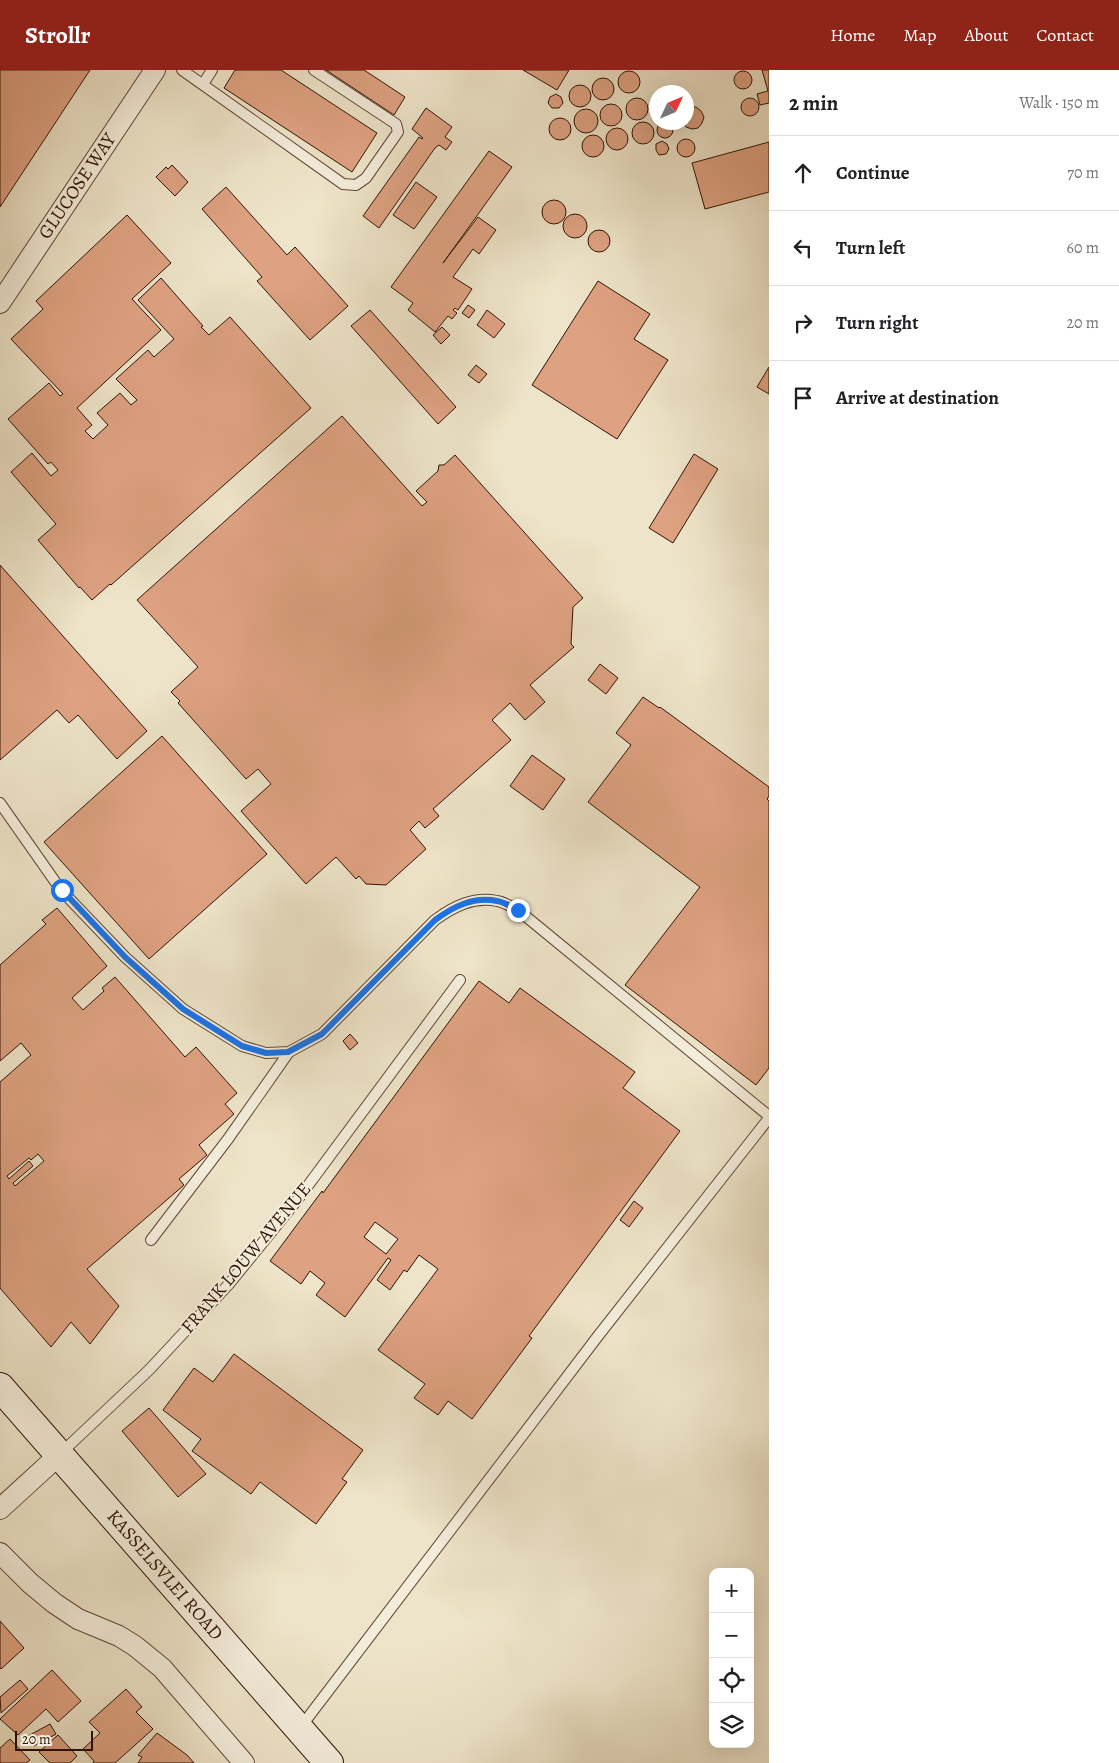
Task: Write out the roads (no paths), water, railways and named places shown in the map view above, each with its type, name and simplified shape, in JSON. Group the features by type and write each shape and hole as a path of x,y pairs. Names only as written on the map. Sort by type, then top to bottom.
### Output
{"street":[{"name":"GLUCOSE WAY","path":"0,302 155,70"},
{"name":"KASSELSVLEI ROAD","path":"0,1386 329,1763"},
{"name":"FRANK LOUW AVENUE","path":"0,1508 59,1455"},
{"path":"0,1553 30,1583 54,1603 78,1619 136,1646 162,1668 244,1763"}],"lane":[{"path":"182,70 343,184 356,185 366,178 398,132 396,124 314,70"},
{"path":"202,84 212,70"},
{"path":"0,802 62,890 125,957 183,1009 242,1046 266,1053 288,1052 322,1034 441,915 453,907 473,900 497,901 518,910 769,1117 598,1336 300,1729"},
{"name":"FRANK LOUW AVENUE","path":"59,1455 149,1370 229,1284 298,1199 460,980"},
{"path":"151,1240 228,1139 288,1052"}]}
